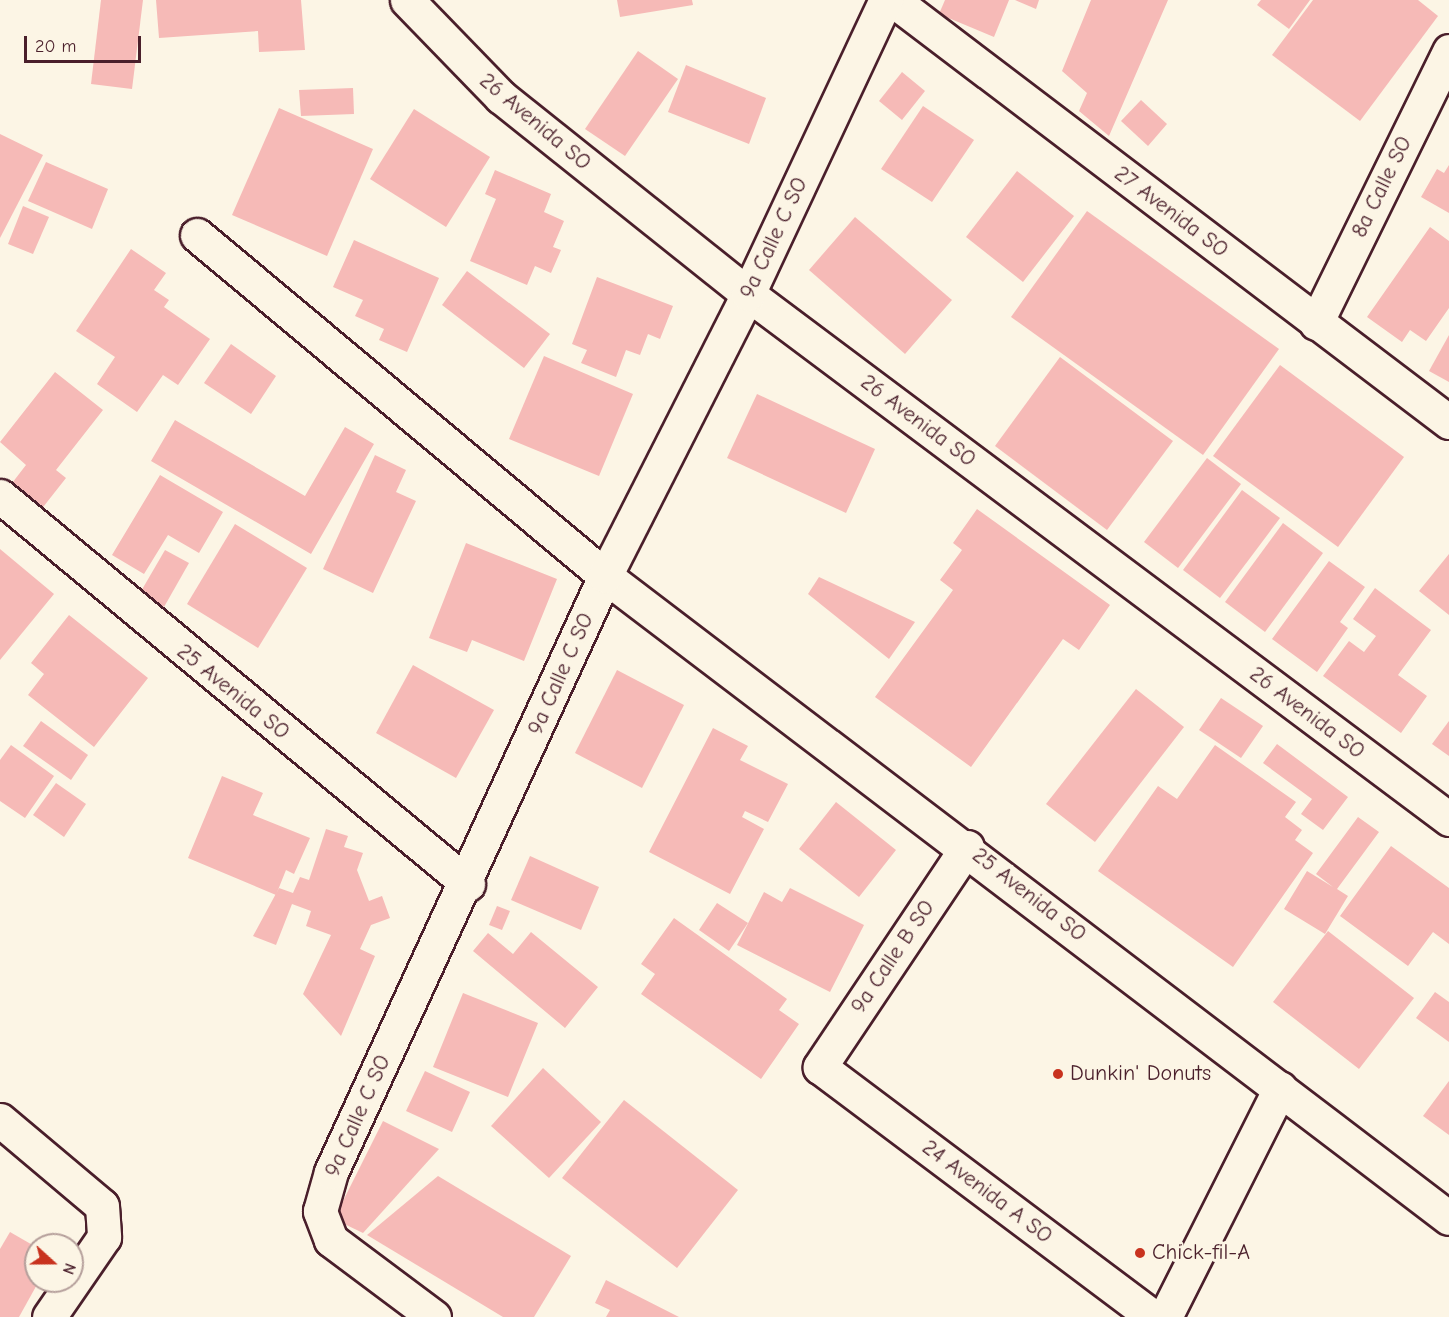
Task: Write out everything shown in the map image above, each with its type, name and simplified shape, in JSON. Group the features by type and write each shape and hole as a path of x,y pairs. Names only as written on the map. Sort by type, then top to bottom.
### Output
{"street":[{"name":"26 Avenida SO","path":"407,0 501,97 748,294 1449,819"},
{"name":"9a Calle C SO","path":"434,1317 331,1240 321,1211 331,1172 468,884 605,576 748,294 886,0"},
{"name":"27 Avenida SO","path":"893,0 1449,422"},
{"name":"8a Calle SO","path":"1316,323 1449,51"},
{"name":"25 Avenida SO","path":"197,236 605,576 967,847 1449,1218"},
{"name":"25 Avenida SO","path":"0,496 468,884"},
{"name":"9a Calle B SO","path":"820,1067 967,847"},
{"name":"24 Avenida A SO","path":"820,1067 1153,1317"},
{"path":"1165,1317 1280,1088"},
{"path":"0,1120 102,1206 104,1214 104,1237 49,1317"}],"building":[{"path":"101,0 143,0 132,89 91,84"},
{"path":"156,0 301,0 305,50 259,52 258,31 159,38"},
{"path":"617,0 692,0 693,5 620,17"},
{"path":"945,0 1009,0 994,37 939,14"},
{"path":"1015,0 1039,0 1036,9"},
{"path":"1091,0 1168,0 1109,136 1079,111 1087,93 1062,71"},
{"path":"1261,0 1310,0 1289,29 1257,5"},
{"path":"1313,0 1418,0 1438,16 1360,121 1272,55"},
{"path":"638,51 678,79 625,156 585,129"},
{"path":"686,65 766,98 749,144 668,112"},
{"path":"902,72 925,91 902,120 879,101"},
{"path":"353,88 354,114 301,116 299,90"},
{"path":"1141,100 1167,124 1148,146 1121,121"},
{"path":"923,106 974,140 932,202 881,169"},
{"path":"279,108 373,149 327,256 232,215"},
{"path":"414,109 490,157 446,227 370,179"},
{"path":"0,134 43,155 0,238"},
{"path":"46,162 108,189 92,229 28,201"},
{"path":"1449,165 1449,213 1421,197 1437,169 1444,173"},
{"path":"495,170 551,194 544,212 564,221 553,247 561,250 551,273 535,266 527,285 470,261 496,199 485,194"},
{"path":"1017,171 1074,216 1023,282 966,237"},
{"path":"23,206 49,217 33,254 8,244"},
{"path":"1087,211 1279,349 1203,455 1011,317"},
{"path":"855,217 952,300 905,354 809,270"},
{"path":"1430,227 1449,241 1449,308 1426,341 1410,330 1402,342 1367,317"},
{"path":"354,240 439,278 407,352 379,340 384,329 355,316 363,300 333,287"},
{"path":"131,249 166,273 154,290 169,300 164,307 210,339 178,385 163,375 137,412 97,384 115,357 76,331"},
{"path":"467,271 550,334 524,368 442,305"},
{"path":"597,277 673,306 660,339 648,334 640,355 626,350 616,377 581,363 587,350 572,344"},
{"path":"1449,335 1449,382 1429,371"},
{"path":"231,344 276,376 251,414 204,383"},
{"path":"544,356 633,394 599,476 509,439"},
{"path":"1060,357 1173,441 1107,530 995,446"},
{"path":"1280,365 1404,457 1338,547 1213,456"},
{"path":"55,372 103,410 56,470 66,478 40,511 9,487 26,465 0,442"},
{"path":"757,394 875,449 846,513 727,458"},
{"path":"175,420 305,496 345,427 374,444 311,554 151,461"},
{"path":"375,455 406,470 396,492 416,501 373,593 323,569"},
{"path":"1207,458 1241,484 1178,568 1144,542"},
{"path":"160,475 223,512 199,553 168,535 144,574 112,555"},
{"path":"1242,490 1280,518 1220,598 1183,570"},
{"path":"977,509 1110,605 1079,650 1063,639 971,767 875,697 953,590 940,580 962,550 953,543"},
{"path":"1283,523 1323,553 1265,632 1225,602"},
{"path":"235,524 307,568 258,648 187,604"},
{"path":"466,543 557,579 524,661 472,640 467,652 429,638"},
{"path":"0,549 54,594 0,660"},
{"path":"165,550 189,563 164,607 140,593"},
{"path":"1449,554 1449,615 1419,591"},
{"path":"1329,561 1365,587 1340,622 1348,628 1317,672 1272,639"},
{"path":"819,577 915,622 889,659 808,594"},
{"path":"1375,588 1431,630 1398,675 1427,696 1401,733 1323,676 1349,641 1364,652 1376,636 1353,619"},
{"path":"69,615 148,678 94,747 28,695 44,674 31,663"},
{"path":"413,665 494,710 456,778 376,733"},
{"path":"617,670 684,705 642,788 575,753"},
{"path":"1136,689 1184,727 1095,842 1046,804"},
{"path":"1221,698 1263,726 1241,758 1199,730"},
{"path":"41,721 88,755 71,780 23,746"},
{"path":"1449,721 1449,756 1432,744"},
{"path":"713,728 748,746 740,760 788,784 768,822 745,811 742,817 764,829 730,894 649,852"},
{"path":"1277,744 1348,797 1323,830 1301,814 1312,799 1263,763"},
{"path":"11,745 54,776 25,818 0,801 0,760"},
{"path":"1215,745 1296,802 1285,817 1302,830 1295,840 1313,853 1233,967 1098,871 1158,786 1177,799"},
{"path":"222,776 263,793 253,815 310,838 294,874 286,870 276,895 188,858"},
{"path":"56,783 86,804 64,837 33,815"},
{"path":"836,802 896,850 859,897 799,849"},
{"path":"1358,817 1379,832 1337,889 1348,896 1325,934 1284,909 1307,871 1333,887 1316,874"},
{"path":"326,829 348,836 344,847 363,853 357,870 369,901 382,896 390,918 371,925 360,949 375,956 341,1036 303,994 331,935 306,926 311,911 292,904 276,945 253,936 279,888 293,893 300,877 309,880"},
{"path":"1391,846 1449,888 1449,944 1433,932 1408,966 1340,916"},
{"path":"530,856 599,887 581,930 511,900"},
{"path":"790,888 864,925 830,992 737,945 764,892 782,902"},
{"path":"717,903 748,923 729,951 699,930"},
{"path":"497,906 510,911 502,930 489,925"},
{"path":"674,918 787,999 779,1010 799,1024 761,1079 641,994 655,974 641,964"},
{"path":"1328,931 1414,998 1359,1069 1273,1002"},
{"path":"531,932 598,987 565,1028 473,951 488,933 513,954"},
{"path":"1435,992 1449,1002 1449,1042 1416,1018"},
{"path":"463,993 538,1023 508,1097 433,1067"},
{"path":"543,1068 601,1122 549,1178 491,1126"},
{"path":"425,1071 470,1092 452,1132 406,1111"},
{"path":"1449,1081 1449,1135 1423,1116"},
{"path":"624,1100 738,1190 677,1268 562,1178"},
{"path":"383,1121 439,1149 363,1233 334,1219"},
{"path":"438,1176 571,1256 534,1317 503,1317 367,1235"},
{"path":"10,1232 24,1240 24,1293 32,1293 19,1317 0,1317 0,1249"},
{"path":"606,1280 679,1317 606,1317 610,1310 595,1303"}],"place":[{"name":"Dunkin' Donuts","path":"1058,1074"},
{"name":"Chick-fil-A","path":"1140,1253"}]}
